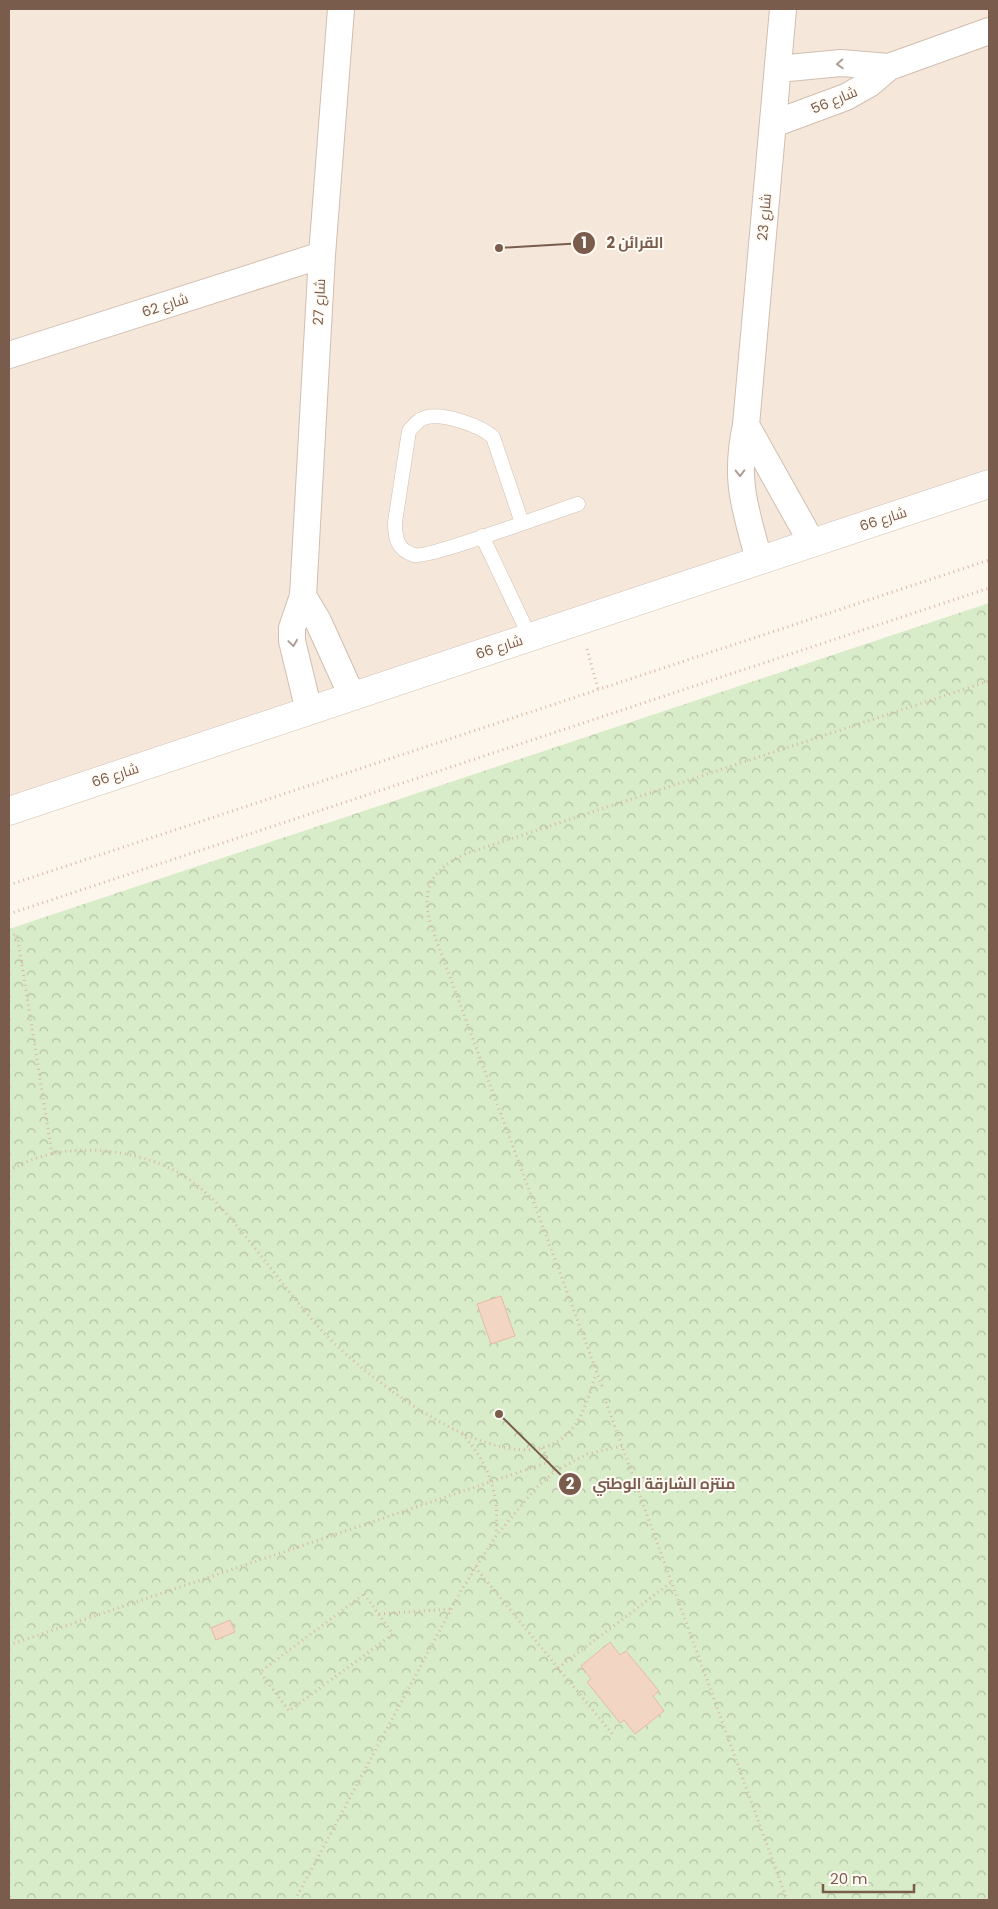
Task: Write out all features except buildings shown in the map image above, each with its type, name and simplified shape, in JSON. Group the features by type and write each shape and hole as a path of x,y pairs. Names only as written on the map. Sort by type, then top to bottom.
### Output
{"street":[{"name":"شارع 27","path":"309,711 292,641 292,628 303,596 322,255 341,9"},
{"name":"شارع 23","path":"759,560 741,491 739,469 746,425 782,9"},
{"name":"شارع 56","path":"773,124 846,97 869,84 889,67 989,31"},
{"name":"شارع 56","path":"778,69 841,63 889,67"},
{"name":"شارع 62","path":"9,355 322,255"},
{"path":"746,425 812,543"},
{"name":"شارع 66","path":"9,811 989,484"},
{"path":"303,596 318,621 352,696"}],"lane":[{"path":"522,523 493,437 484,429 471,424 429,416 417,421 410,431 395,522 395,537 402,550 416,556 431,553 522,523 578,504"},
{"path":"482,536 530,637"}],"path":[{"path":"9,885 989,560"},
{"path":"9,914 989,588"},
{"path":"580,620 598,689"},
{"path":"602,1386 431,926 426,909 428,890 436,873 450,860 989,681"},
{"path":"9,936 17,934 52,1154"},
{"path":"9,1171 31,1160 52,1154 84,1150 117,1152 150,1160 180,1174 206,1192 229,1216 300,1305 357,1364 389,1390 460,1432 492,1445 509,1449 542,1448 558,1441 571,1430 581,1416 597,1373"},
{"path":"606,1402 673,1581 787,1900"},
{"path":"460,1432 474,1446 485,1463 493,1482 498,1518 496,1536"},
{"path":"294,1900 475,1567 496,1536 536,1488 554,1472 587,1454 623,1446"},
{"path":"542,1448 554,1472"},
{"path":"9,1645 549,1462"},
{"path":"475,1567 614,1736"},
{"path":"558,1668 673,1581"},
{"path":"364,1594 379,1614 393,1634 289,1711 260,1672 364,1594"},
{"path":"379,1614 452,1609"}],"shaded area":[{"path":"9,9 989,9 989,488 9,821"}],"green space":[{"path":"989,603 989,1900 9,1900 9,929"}],"place":[{"name":"القرائن 2","path":"499,248"},
{"name":"منتزه الشارقة الوطني","path":"499,1414"}]}
